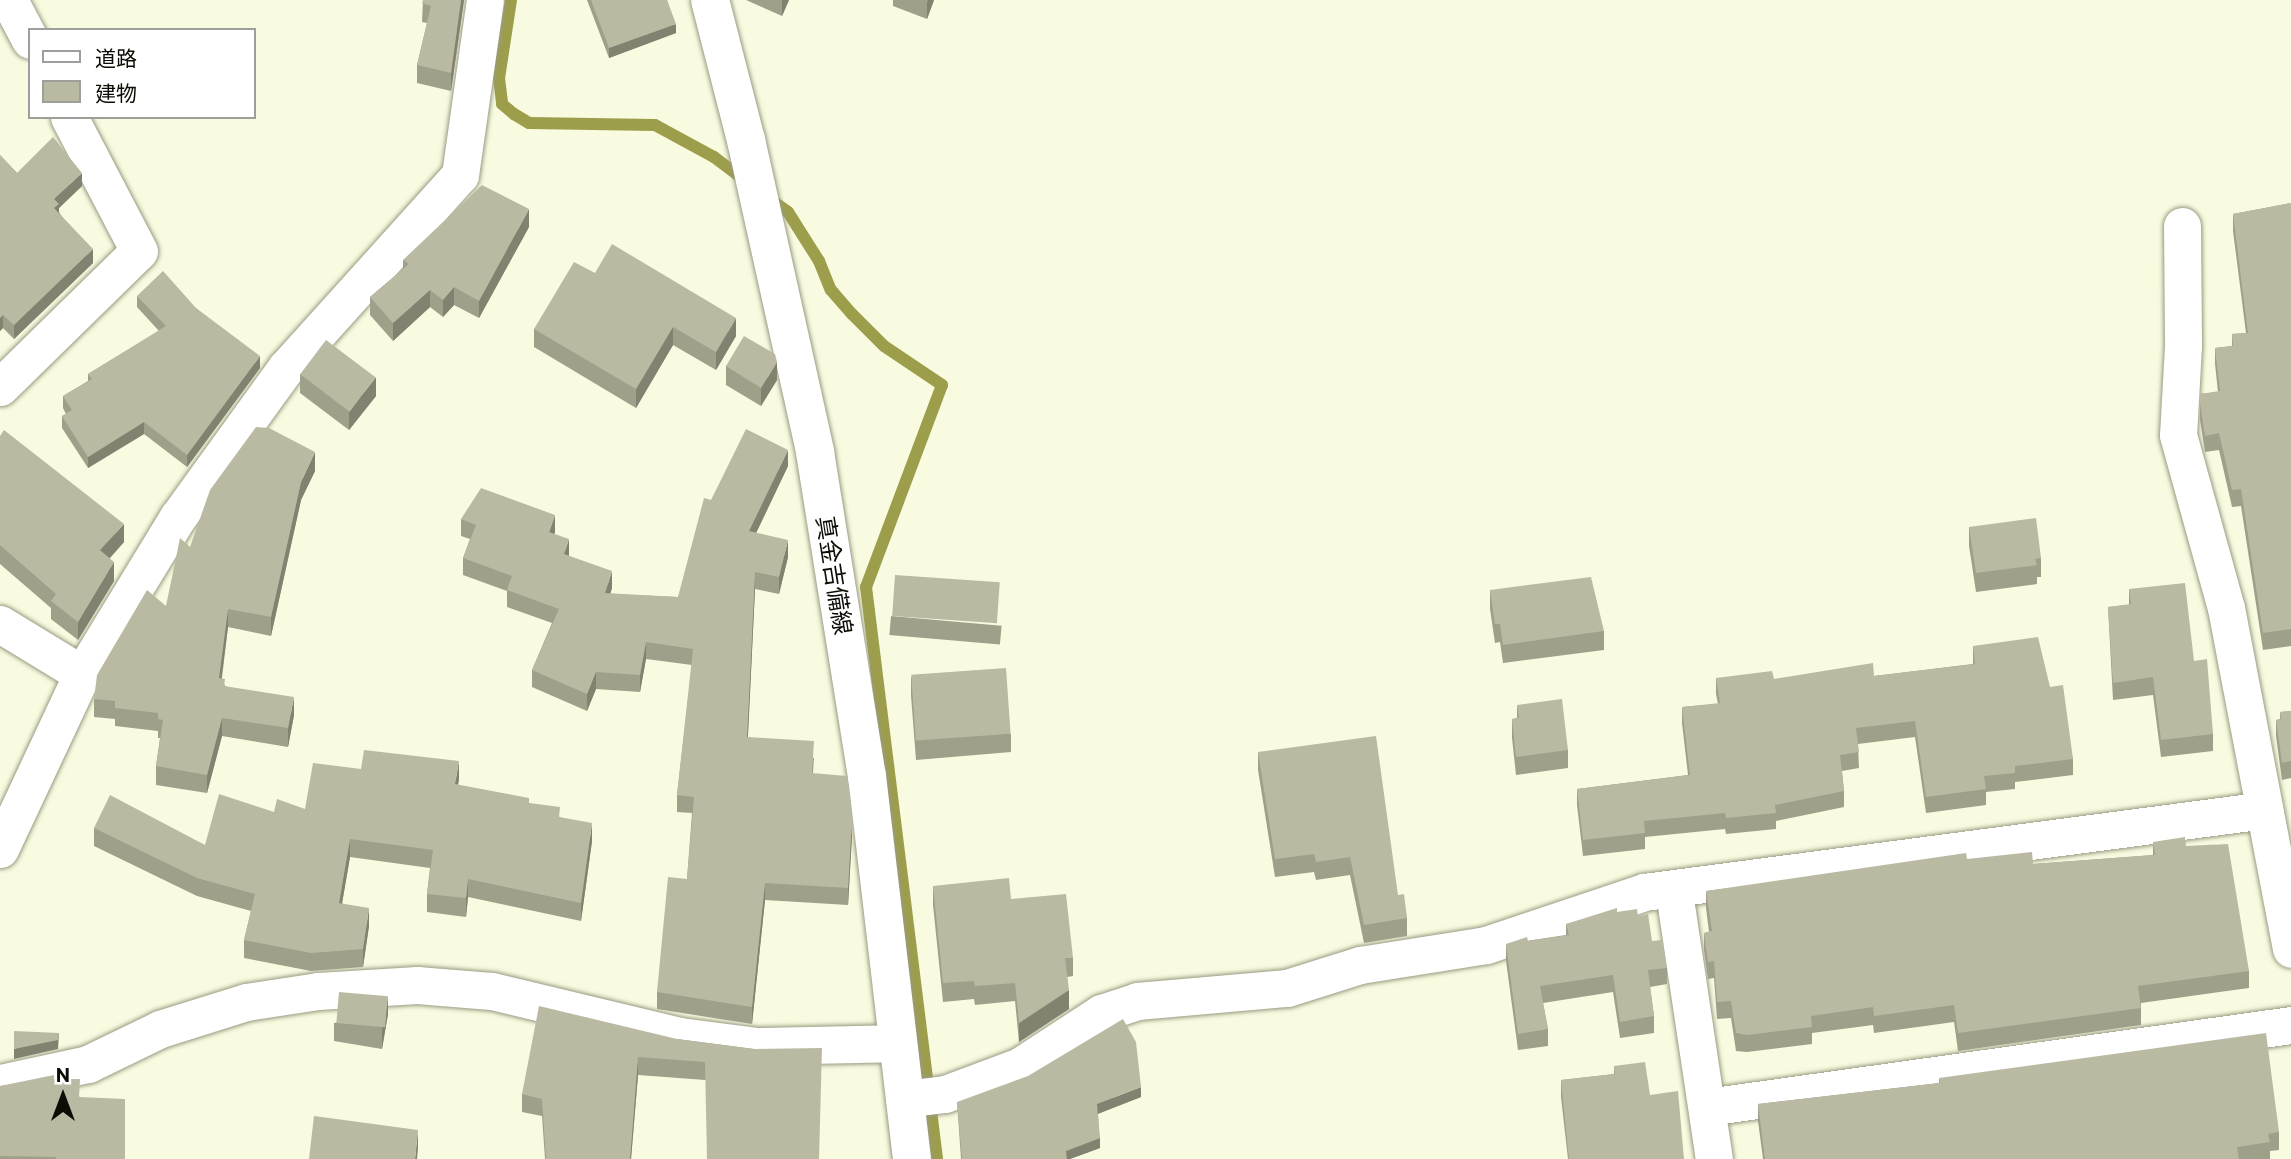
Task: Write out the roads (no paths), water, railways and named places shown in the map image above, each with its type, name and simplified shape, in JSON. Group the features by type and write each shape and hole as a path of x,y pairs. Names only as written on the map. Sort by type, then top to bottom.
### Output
{"main road":[{"name":"真金吉備線","path":"710,0 746,141 815,452 867,776 897,1043 923,1097 912,1159"}],"street":[{"path":"9,0 28,36"},
{"path":"0,849 82,674 178,517 286,368 460,175 485,0"},
{"path":"0,387 139,251 70,119"},
{"path":"2182,226 2183,346 2178,435 2226,608 2291,949"},
{"path":"0,624 82,674"},
{"path":"923,1097 1020,1066 1101,1013 1137,1001 1287,988 1360,965 1486,945 1644,892 1674,892 2265,810"},
{"path":"1674,892 1714,1159"},
{"path":"0,1083 88,1064 160,1029 246,1002 318,991 417,985 492,991 680,1036 757,1045 897,1043"},
{"path":"1707,1107 2291,1024"}],"waterway":[{"path":"511,0 499,78 502,104 514,114 529,123 655,125 714,157 745,180"},
{"path":"768,198 788,212 819,261 831,290 852,314 884,346 942,385 866,587 937,1159"}]}
